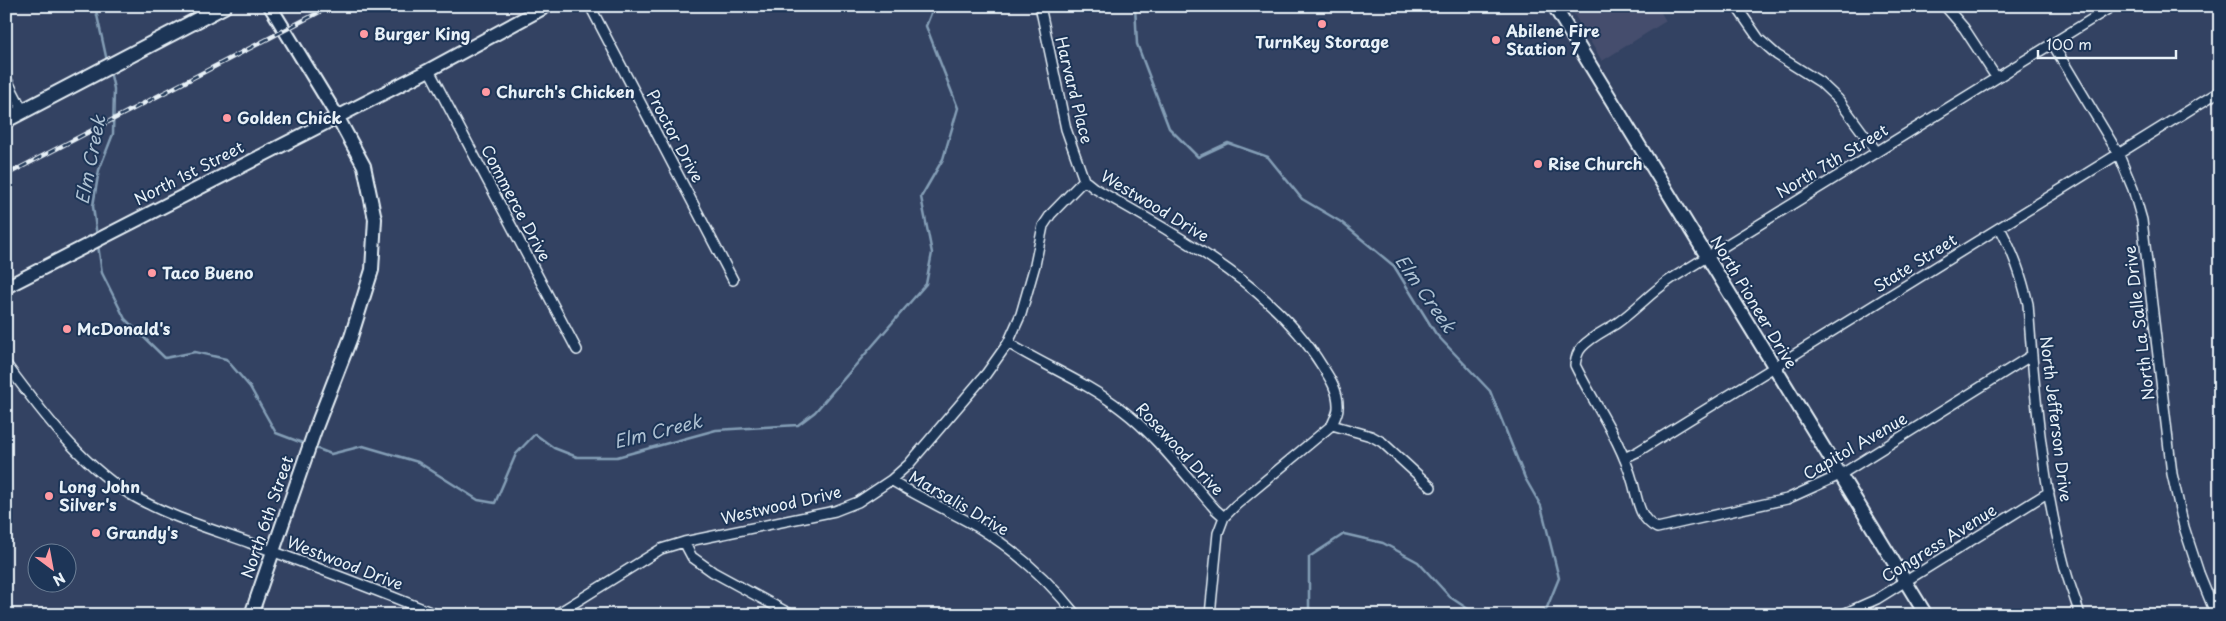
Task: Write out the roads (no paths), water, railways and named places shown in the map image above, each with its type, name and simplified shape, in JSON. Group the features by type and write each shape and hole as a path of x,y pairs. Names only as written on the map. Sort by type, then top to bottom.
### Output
{"main road":[{"path":"6,120 224,6"},
{"name":"North 6th Street","path":"251,615 315,430 351,337 372,270 375,219 364,166 337,116 270,6"},
{"name":"North 1st Street","path":"6,287 429,70 547,6"},
{"name":"North Pioneer Drive","path":"1554,6 1926,615"}],"street":[{"name":"Proctor Drive","path":"590,6 733,280"},
{"name":"Harvard Place","path":"1040,6 1066,129 1084,180"},
{"path":"1736,6 1759,39 1777,55 1820,82 1838,99 1877,152"},
{"path":"1945,6 1964,28 1996,77"},
{"name":"North 7th Street","path":"1624,458 1575,365 1577,354 1582,346 1598,333 1632,312 1652,292 1707,256 2113,6"},
{"name":"North La Salle Drive","path":"2052,43 2118,153 2133,189 2142,220 2172,474 2184,527 2199,574 2216,615"},
{"name":"Commerce Drive","path":"429,70 577,350"},
{"path":"6,78 23,111"},
{"name":"State Street","path":"1624,458 1637,452 2220,91"},
{"name":"Westwood Drive","path":"555,615 661,549 684,542 835,511 858,502 891,480 909,464 952,414 1008,343 1028,295 1043,226 1051,214 1084,180 1094,188 1185,241 1216,262 1269,302 1296,328 1315,353 1337,393 1338,408 1332,425"},
{"name":"North Jefferson Drive","path":"2000,228 2021,272 2028,304 2032,355 2049,492 2064,566 2080,615"},
{"name":"Rosewood Drive","path":"1008,343 1095,391 1121,409 1167,453 1224,517"},
{"name":"Capitol Avenue","path":"1624,458 1641,512 1648,523 1658,528 1787,499 1840,475 2032,355"},
{"name":"Westwood Drive","path":"6,364 52,424 74,448 127,492 155,508 313,565 438,615"},
{"path":"1210,615 1218,533 1224,517 1332,425 1371,436 1382,442 1431,487"},
{"name":"Marsalis Drive","path":"891,480 976,526 1031,566 1060,594 1076,615"},
{"name":"Congress Avenue","path":"1841,615 1877,599 2049,492"},
{"path":"684,542 692,557 713,572 792,615"}],"waterway":[{"name":"Elm Creek","path":"95,6 107,61"},
{"name":"Elm Creek","path":"313,447 331,454 363,446 418,462 478,500 495,503 516,454 535,434 554,448 577,457 617,457 716,430 798,425 815,412 926,284 932,253 921,197 943,159 958,108 926,26 934,6"},
{"name":"Elm Creek","path":"1135,6 1137,44 1169,128 1198,157 1228,143 1268,157 1302,199 1341,222 1394,266 1436,334 1490,391 1525,478 1541,506 1559,578 1546,610 1536,615"},
{"name":"Elm Creek","path":"97,237 93,206 99,170 113,134 114,89 110,71"},
{"name":"Elm Creek","path":"98,245 102,273 125,319 165,358 195,352 226,359 250,387 276,433 305,444"},
{"name":"Elm Creek","path":"1309,615 1309,557 1344,534 1383,543 1418,562 1450,597 1468,609 1485,615"}],"railway":[{"path":"6,175 331,6"}],"place":[{"name":"TurnKey Storage","path":"1322,24"},
{"name":"Burger King","path":"364,34"},
{"name":"Abilene Fire Station 7","path":"1496,40"},
{"name":"Church's Chicken","path":"486,92"},
{"name":"Golden Chick","path":"227,118"},
{"name":"Rise Church","path":"1538,164"},
{"name":"Taco Bueno","path":"152,273"},
{"name":"McDonald's","path":"67,329"},
{"name":"Long John Silver's","path":"49,496"},
{"name":"Grandy's","path":"96,533"}]}
